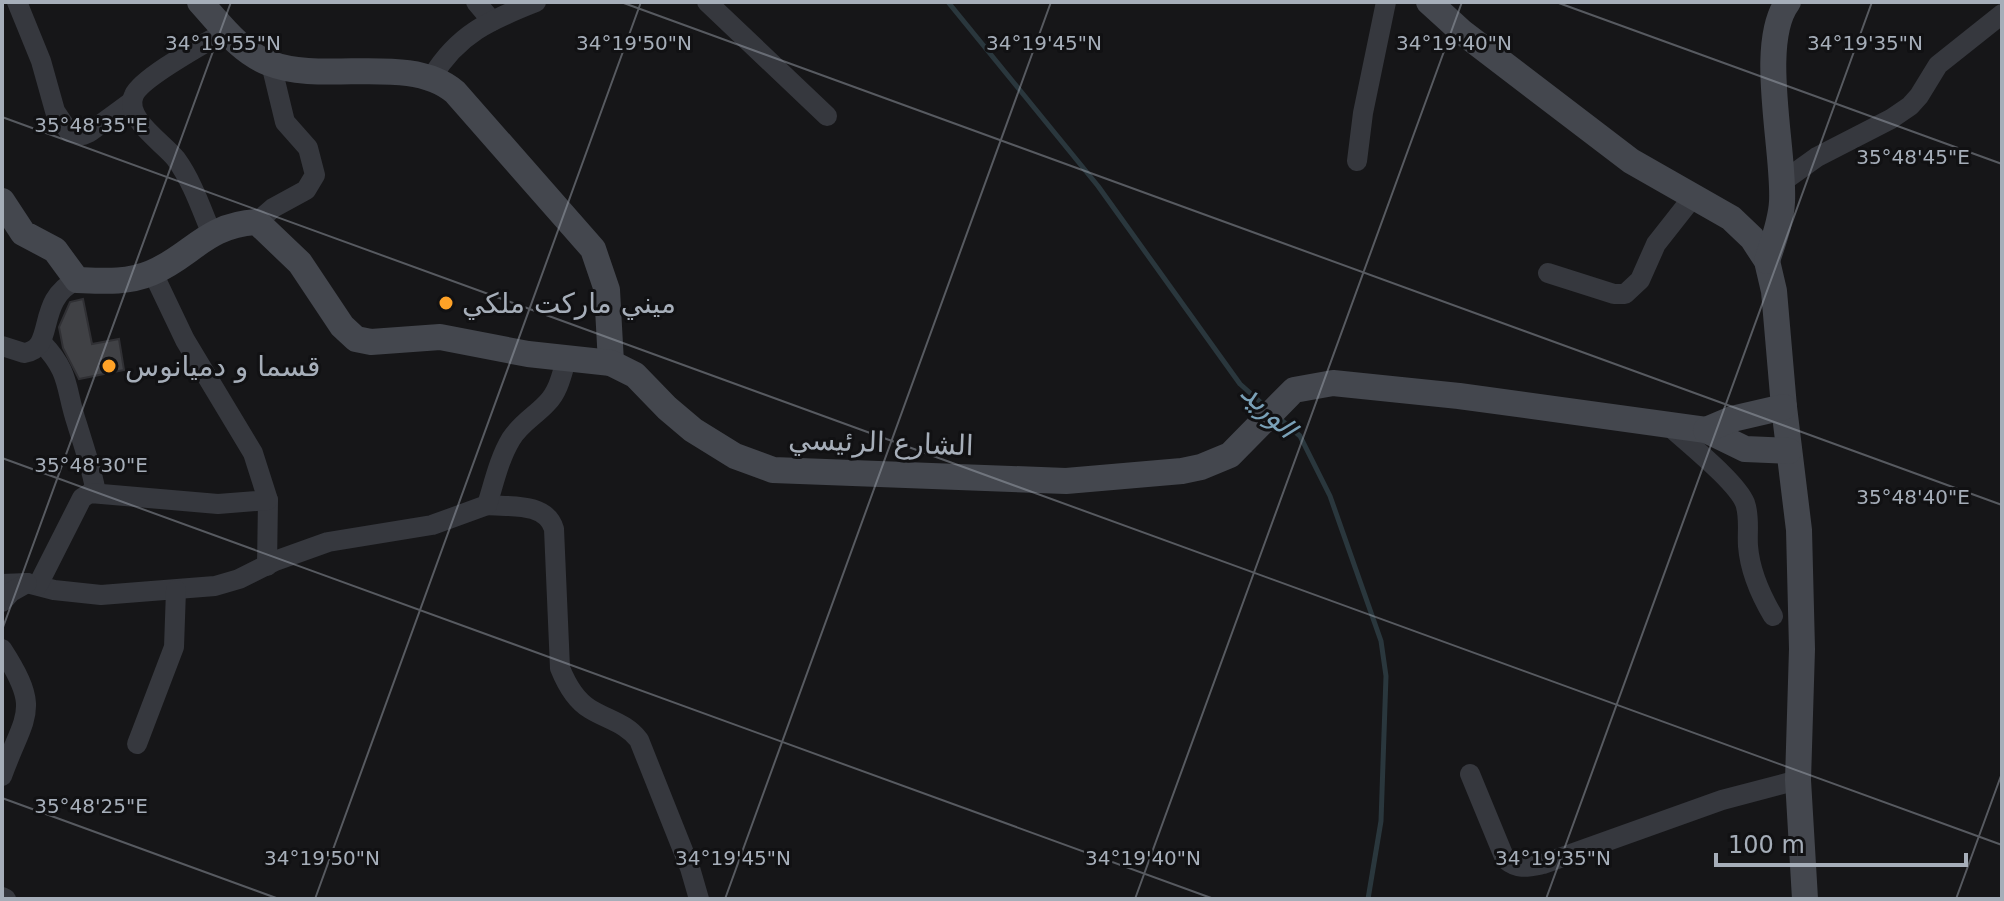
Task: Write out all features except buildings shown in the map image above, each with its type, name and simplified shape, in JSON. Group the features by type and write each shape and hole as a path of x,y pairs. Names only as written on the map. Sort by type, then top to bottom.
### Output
{"street":[{"path":"17,2 41,61 55,111 69,132 83,135 131,102 136,91 152,77 226,31"},
{"path":"200,2 251,54 271,64 296,69 418,74 432,77 462,98 593,249 607,290 611,363"},
{"path":"476,2 492,21"},
{"path":"432,77 458,42 492,21 536,2"},
{"path":"707,2 827,116"},
{"path":"1357,161 1363,113 1386,2"},
{"path":"1429,2 1462,32 1631,161 1731,218 1752,238 1767,261 1774,291 1799,530 1802,591 1798,780 1805,899"},
{"path":"1767,261 1779,222 1782,182 1774,85 1776,30 1788,2"},
{"path":"1782,182 1828,150 1891,119 1910,106 1938,65 2002,14"},
{"path":"2,346 24,353 31,352 42,343 47,315 62,287 77,280 123,282 153,273 211,232 257,222 273,208 306,190 315,175 308,148 285,122 271,64"},
{"path":"131,102 144,127 175,159 188,180 211,232"},
{"path":"1548,273 1614,294 1625,294 1640,280 1656,244 1693,197"},
{"path":"2,201 23,233 55,250 77,280"},
{"name":"الشارع الرئيسي","path":"257,222 300,263 342,326 356,339 371,342 440,337 528,354 611,363 635,375 693,430 735,456 773,470 1066,481 1155,475 1201,467 1223,459 1239,448 1294,390 1333,383 1667,424"},
{"path":"153,273 185,340 253,453 268,500 267,566"},
{"path":"42,343 61,366 66,378 96,493"},
{"path":"487,505 500,460 528,418 547,403 560,383 567,357"},
{"path":"1706,430 1732,419 1784,407"},
{"path":"1667,424 1706,430 1745,449 1791,463"},
{"path":"1667,424 1742,498 1748,516 1751,567 1756,584 1773,616"},
{"path":"2,602 11,592 33,584 82,498 96,493 218,504 268,500"},
{"path":"2,584 33,584 54,590 101,595 215,586 328,542 432,525 487,505 542,511 551,520 554,529 560,668 566,682 583,704 625,725 639,740 690,868 699,899"},
{"path":"137,744 174,647 176,590"},
{"path":"2,649 25,689 27,706 19,736 2,776"},
{"path":"1470,774 1505,859 1523,868 1543,864 1722,800 1798,780"}],"waterway":[{"name":"الوريد","path":"948,2 1098,186 1240,384 1266,407"},
{"name":"الوريد","path":"1280,419 1300,436 1330,496 1381,641 1386,676 1381,821 1368,899"}],"place":[{"name":"ميني ماركت ملكي","path":"446,303"},
{"name":"قسما و دميانوس","path":"109,366"}]}
